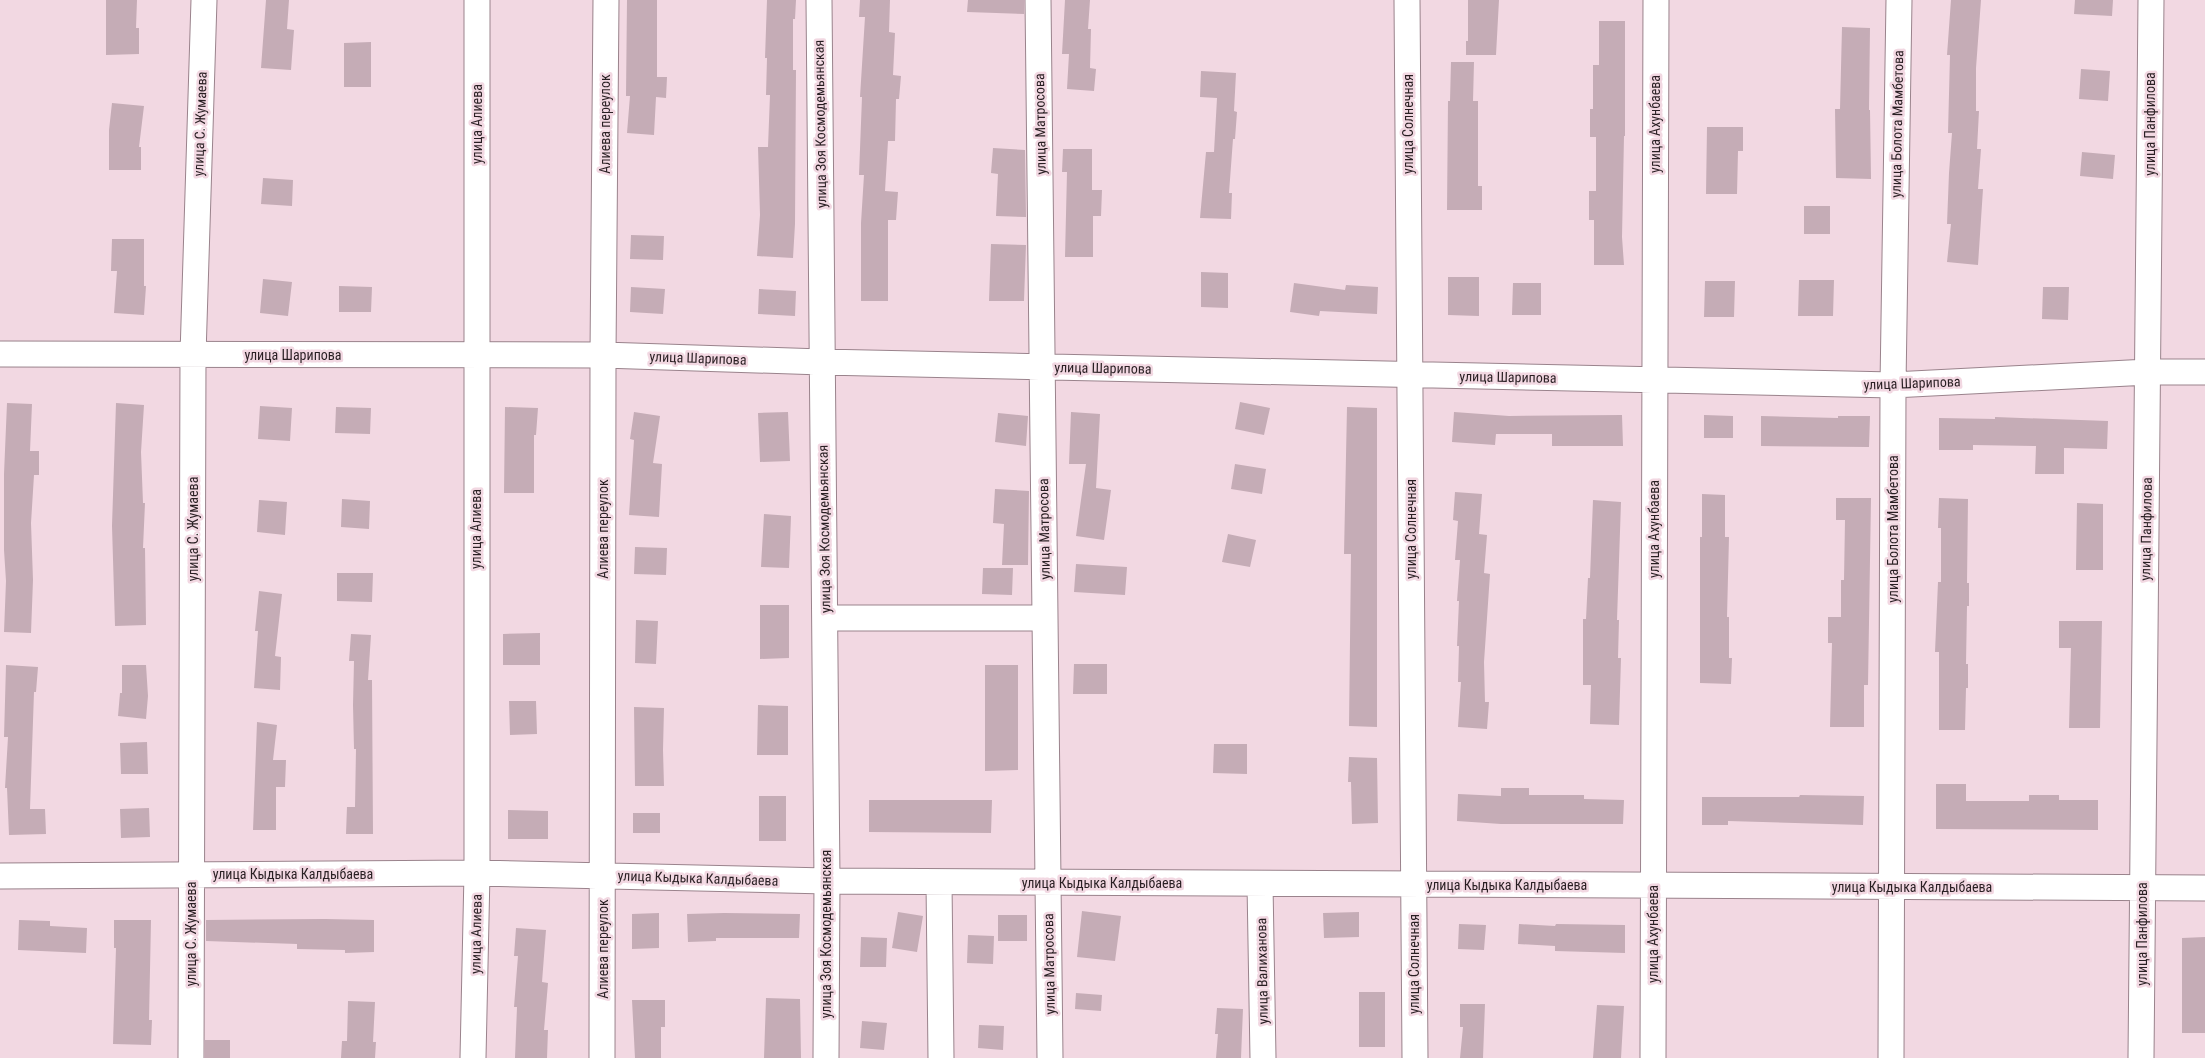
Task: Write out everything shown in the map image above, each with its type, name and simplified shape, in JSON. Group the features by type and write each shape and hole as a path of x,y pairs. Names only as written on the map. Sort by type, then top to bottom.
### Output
{"street":[{"name":"улица С. Жумаева","path":"191,1058 193,354 204,0"},
{"name":"улица Алиева","path":"473,1058 477,873 477,0"},
{"name":"Алиева переулок","path":"602,1058 604,875 603,355 606,0"},
{"name":"улица Зоя Космодемьянская","path":"819,0 827,881 826,1058"},
{"name":"улица Матросова","path":"1038,0 1050,1058"},
{"name":"улица Солнечная","path":"1407,0 1415,1058"},
{"name":"улица Ахунбаева","path":"1653,1058 1656,0"},
{"name":"улица Болота Мамбетова","path":"1891,1058 1893,385 1899,0"},
{"name":"улица Панфилова","path":"2141,1058 2151,0"},
{"name":"улица Шарипова","path":"0,354 603,355 822,362 1893,385 2148,372 2205,372"},
{"path":"825,618 1045,618"},
{"name":"улица Кыдыка Калдыбаева","path":"0,876 477,873 939,882 2205,888"},
{"path":"939,882 941,1058"},
{"name":"улица Валиханова","path":"1260,884 1263,1058"}],"building":[{"path":"106,0 137,0 136,28 139,28 139,54 106,55"},
{"path":"266,0 289,0 287,29 294,30 291,70 261,68"},
{"path":"627,0 657,0 657,77 667,77 666,98 656,97 654,135 627,133 630,96 626,96"},
{"path":"767,0 796,0 795,19 793,19 793,70 796,70 793,258 757,256 760,215 758,147 768,147 770,95 766,95 767,58 765,58"},
{"path":"860,0 890,0 889,32 895,33 893,75 901,76 899,99 896,99 895,141 888,141 885,191 898,192 896,220 888,220 888,301 861,301 861,223 864,175 859,175 862,97 860,97 865,17 859,17"},
{"path":"968,0 1024,0 1024,14 967,12"},
{"path":"1065,0 1090,0 1088,29 1091,29 1090,68 1096,69 1094,91 1067,89 1069,54 1062,54"},
{"path":"1468,0 1499,0 1496,55 1466,55"},
{"path":"1951,0 1981,0 1976,68 1976,111 1979,111 1977,149 1981,149 1978,189 1983,189 1978,265 1947,262 1951,224 1947,224 1952,133 1948,133 1950,55 1947,55"},
{"path":"2075,0 2113,0 2112,16 2074,14"},
{"path":"1599,21 1625,21 1625,136 1622,237 1624,265 1594,265 1594,220 1589,220 1589,191 1596,191 1596,137 1590,137 1590,109 1593,109 1593,65 1599,65"},
{"path":"1842,27 1870,28 1869,110 1871,179 1836,178 1835,109 1840,109"},
{"path":"371,42 371,87 344,87 344,43"},
{"path":"1451,62 1474,62 1473,101 1478,101 1478,186 1482,186 1482,210 1447,210 1448,101 1450,101"},
{"path":"2081,69 2110,71 2108,101 2079,99"},
{"path":"1201,71 1236,73 1234,111 1237,112 1229,193 1232,193 1231,219 1200,218 1206,152 1214,152 1217,98 1200,97"},
{"path":"112,103 144,106 139,147 141,147 141,170 109,170 109,130"},
{"path":"1707,127 1743,127 1743,151 1738,151 1737,194 1706,194"},
{"path":"993,148 1025,150 1026,217 996,216 998,174 991,173"},
{"path":"1063,149 1092,149 1092,190 1102,190 1101,216 1093,216 1093,257 1065,257 1067,172 1062,172"},
{"path":"2082,152 2115,155 2113,179 2080,176"},
{"path":"263,178 293,180 292,206 261,204"},
{"path":"1804,206 1830,206 1830,234 1804,234"},
{"path":"631,235 664,236 663,260 630,259"},
{"path":"112,239 144,239 144,286 146,286 144,315 114,313 117,271 111,271"},
{"path":"991,244 1026,245 1024,301 989,301"},
{"path":"1201,272 1228,273 1228,308 1201,307"},
{"path":"1448,277 1479,277 1479,316 1448,315"},
{"path":"263,279 292,282 288,316 260,313"},
{"path":"1799,280 1834,280 1833,316 1798,316"},
{"path":"1705,281 1735,281 1734,317 1704,317"},
{"path":"1294,283 1345,290 1346,285 1378,287 1377,314 1320,311 1319,316 1290,312"},
{"path":"1513,283 1541,283 1541,315 1512,315"},
{"path":"339,286 372,287 371,312 339,312"},
{"path":"631,287 665,289 663,314 630,312"},
{"path":"2043,287 2069,287 2068,320 2042,319"},
{"path":"759,289 796,291 795,316 758,314"},
{"path":"1240,402 1270,408 1264,435 1235,429"},
{"path":"7,403 32,404 30,451 39,451 39,475 34,475 31,523 33,580 31,633 4,632 6,581 4,474"},
{"path":"116,403 144,405 141,452 143,503 145,503 143,548 145,548 146,625 115,626 112,526"},
{"path":"260,406 292,408 290,441 258,439"},
{"path":"336,407 371,408 370,434 335,433"},
{"path":"505,407 538,408 536,435 534,435 534,493 504,493"},
{"path":"1347,407 1377,408 1377,727 1349,726 1351,554 1344,554"},
{"path":"634,412 660,416 653,463 662,464 659,517 629,515 634,440 630,439"},
{"path":"788,412 790,461 760,462 758,413"},
{"path":"1071,412 1100,414 1096,488 1111,490 1104,540 1076,536 1086,464 1069,464"},
{"path":"1454,412 1509,416 1622,415 1623,446 1552,446 1552,434 1496,434 1495,445 1452,442"},
{"path":"998,413 1028,416 1026,446 995,442"},
{"path":"1704,415 1733,416 1733,438 1704,438"},
{"path":"1761,416 1838,418 1838,416 1870,416 1869,447 1761,446"},
{"path":"1995,417 2108,421 2107,449 2064,448 2064,474 2035,474 2036,446 1973,445 1973,450 1939,450 1939,418 1995,419"},
{"path":"1235,464 1266,469 1262,494 1231,489"},
{"path":"995,489 1029,491 1028,565 1002,565 1004,524 993,523"},
{"path":"1455,492 1482,494 1479,534 1487,535 1484,573 1490,574 1484,662 1485,702 1489,702 1487,729 1458,727 1461,682 1458,682 1459,601 1457,601 1460,560 1455,560 1458,521 1453,520"},
{"path":"1702,494 1725,495 1725,537 1729,537 1727,617 1729,617 1729,658 1732,658 1731,684 1700,683 1700,537 1702,537"},
{"path":"1836,498 1871,498 1868,685 1864,685 1864,727 1830,727 1832,643 1828,643 1828,617 1841,617 1841,580 1844,580 1845,520 1836,520"},
{"path":"1939,498 1968,499 1967,583 1969,583 1969,606 1967,606 1966,664 1968,664 1968,688 1966,688 1965,730 1939,730 1939,652 1935,652 1938,582 1941,582 1941,528 1938,528"},
{"path":"342,499 370,501 369,529 341,527"},
{"path":"259,500 287,502 285,535 257,532"},
{"path":"1593,500 1621,502 1617,620 1619,620 1618,658 1621,658 1619,725 1590,724 1591,685 1583,685 1583,619 1586,619 1588,578 1590,578"},
{"path":"2077,503 2103,504 2103,570 2076,570"},
{"path":"764,514 791,516 789,568 761,567"},
{"path":"1228,534 1256,540 1250,567 1222,562"},
{"path":"635,547 667,548 666,575 634,574"},
{"path":"1076,564 1127,567 1125,595 1074,592"},
{"path":"983,568 1013,568 1012,595 982,594"},
{"path":"337,573 373,573 372,602 337,601"},
{"path":"259,591 282,594 275,656 281,657 280,690 254,688 258,631 255,631"},
{"path":"760,605 789,605 789,658 760,659"},
{"path":"636,620 658,621 656,664 635,663"},
{"path":"2059,621 2102,621 2100,728 2069,728 2071,648 2059,648"},
{"path":"540,633 540,665 503,665 503,634"},
{"path":"351,634 371,635 368,680 372,680 373,834 346,834 347,807 355,807 354,661 349,661"},
{"path":"1074,664 1107,664 1107,694 1073,694"},
{"path":"6,665 38,667 36,692 34,692 30,809 45,809 46,834 9,835 7,788 5,788 8,737 4,737"},
{"path":"122,665 146,665 148,696 146,719 118,716 120,693 122,693"},
{"path":"985,665 1018,665 1018,770 985,771"},
{"path":"509,701 536,701 537,734 510,735"},
{"path":"758,705 788,706 788,755 757,755"},
{"path":"634,707 664,708 664,786 635,786"},
{"path":"257,722 277,725 273,760 286,760 285,787 276,787 276,830 253,830"},
{"path":"147,742 148,774 121,774 120,743"},
{"path":"1214,744 1247,744 1247,774 1213,773"},
{"path":"1349,757 1377,758 1378,823 1352,824 1351,782 1348,782"},
{"path":"1936,784 1966,784 1966,801 2029,801 2029,795 2059,795 2059,800 2098,800 2098,830 1936,829"},
{"path":"1501,788 1529,788 1529,795 1584,795 1584,799 1624,800 1623,824 1501,824 1457,821 1458,794 1501,796"},
{"path":"1800,795 1864,796 1863,825 1728,821 1728,825 1702,825 1702,797 1799,797"},
{"path":"759,796 786,796 786,841 759,841"},
{"path":"869,800 992,800 991,833 869,832"},
{"path":"149,808 150,837 121,838 120,809"},
{"path":"508,810 548,811 548,839 508,839"},
{"path":"633,813 660,813 660,833 633,833"},
{"path":"1082,911 1121,916 1115,961 1077,957"},
{"path":"898,912 923,916 917,952 892,948"},
{"path":"1359,912 1359,937 1324,938 1323,913"},
{"path":"659,913 659,948 632,949 632,914"},
{"path":"687,914 800,914 799,938 716,938 716,941 688,942"},
{"path":"998,915 1027,915 1027,941 998,941"},
{"path":"19,920 50,921 50,926 87,928 86,953 18,950"},
{"path":"114,920 151,920 149,1020 152,1020 151,1045 113,1044 116,948 114,948"},
{"path":"206,920 374,920 374,952 345,953 345,950 297,949 297,944 206,941"},
{"path":"1459,924 1486,925 1484,950 1458,949"},
{"path":"1519,924 1555,926 1556,924 1625,925 1625,953 1555,951 1555,946 1518,944"},
{"path":"516,928 546,930 542,982 548,983 544,1030 548,1030 547,1058 515,1058 517,1007 514,1007 518,956 514,956"},
{"path":"968,935 994,936 993,964 967,963"},
{"path":"861,937 887,938 886,967 860,967"},
{"path":"2205,937 2205,1033 2182,1033 2182,938"},
{"path":"1359,992 1385,992 1385,1047 1359,1047"},
{"path":"1076,993 1102,995 1101,1011 1075,1009"},
{"path":"766,998 800,999 801,1058 764,1058"},
{"path":"632,1000 665,1000 665,1027 661,1027 661,1058 635,1058"},
{"path":"348,1001 375,1002 373,1042 376,1042 375,1058 341,1058 342,1041 347,1041"},
{"path":"1460,1004 1485,1004 1483,1058 1460,1058 1463,1027 1460,1027"},
{"path":"1597,1005 1624,1006 1621,1058 1593,1058"},
{"path":"1217,1008 1243,1009 1241,1058 1216,1058 1218,1034 1215,1034"},
{"path":"862,1021 887,1023 884,1050 860,1048"},
{"path":"979,1025 1004,1026 1003,1050 978,1048"},
{"path":"205,1040 230,1040 230,1058 205,1058"}]}
